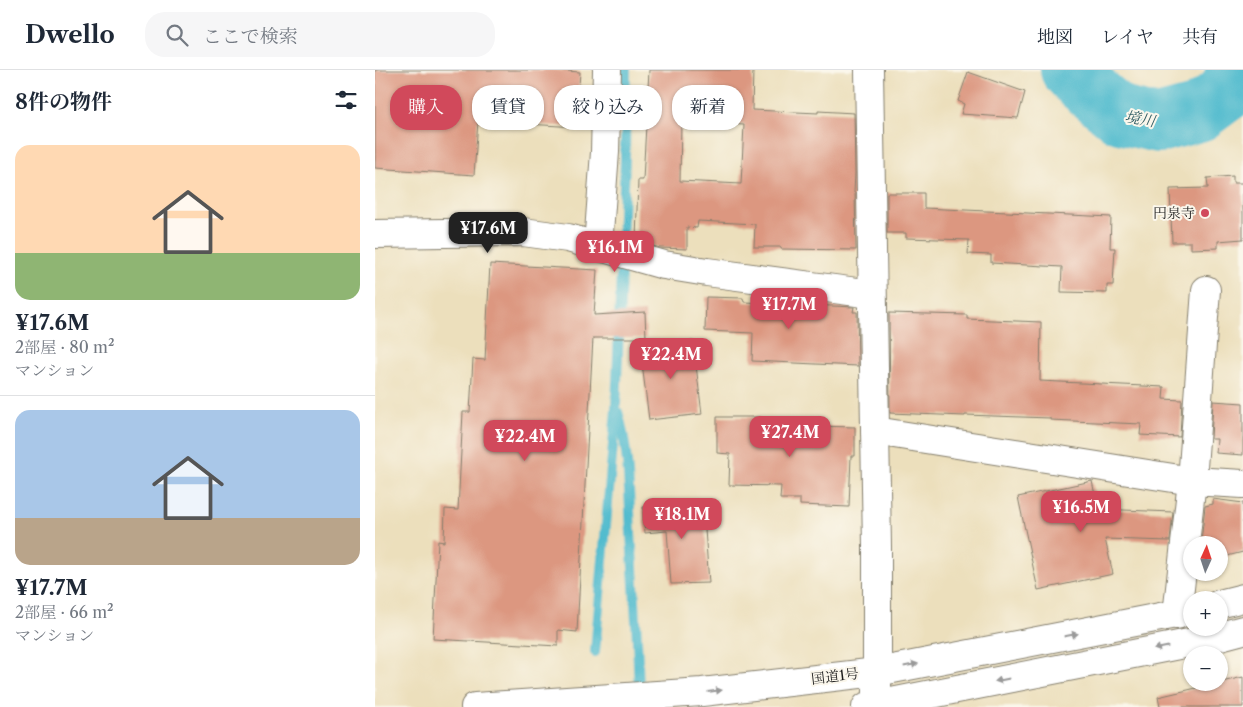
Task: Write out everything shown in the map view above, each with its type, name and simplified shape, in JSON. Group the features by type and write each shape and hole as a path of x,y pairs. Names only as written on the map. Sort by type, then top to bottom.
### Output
{"main road":[{"path":"601,247 607,70"},
{"path":"869,70 877,672 873,707 1209,639 1243,630"},
{"path":"375,234 523,232 568,238 664,265 872,294"},
{"path":"1186,591 1206,290"},
{"path":"875,431 1193,481 1243,484"},
{"path":"1228,602 1243,598"},
{"name":"国道1号","path":"475,707 702,692 877,672 1183,613"}],"building":[{"path":"375,70 554,70 580,72 579,85 554,85 554,126 544,125 544,85 472,85 472,130 477,130 474,175 375,168"},
{"path":"649,70 753,70 752,110 854,113 856,250 754,247 755,224 698,221 697,228 687,227 687,249 660,248 650,245 650,241 636,240 638,180 643,180 646,130 662,130 662,85 648,85","holes":["672,85 744,85 741,184 680,181 681,130 672,130"]},
{"path":"968,72 1025,92 1018,118 961,114 964,104 958,101"},
{"path":"1233,176 1233,183 1243,183 1243,239 1218,241 1218,248 1191,249 1191,242 1172,242 1170,189 1208,188 1207,178"},
{"path":"887,193 924,193 924,208 1111,217 1110,248 1115,248 1113,285 1107,285 1107,293 1061,292 1062,267 991,263 991,255 968,254 969,240 906,238 906,233 887,233"},
{"path":"490,264 597,270 594,315 645,312 646,338 593,338 577,632 558,630 558,646 433,639 438,541 444,542 445,509 458,510 463,412 470,412 473,359 485,360"},
{"path":"706,297 743,298 744,302 854,307 853,312 857,312 858,366 752,361 753,333 705,331"},
{"path":"889,313 967,315 967,319 1041,322 1040,381 1164,387 1163,399 1182,400 1180,437 1140,435 1141,424 1050,420 1050,418 890,413"},
{"path":"693,341 702,414 649,420 640,347"},
{"path":"1213,401 1243,403 1243,455 1216,453 1217,439 1211,439"},
{"path":"717,417 760,417 760,420 815,422 815,426 855,427 855,456 851,456 849,507 800,505 800,499 780,499 781,486 729,485 730,454 717,453"},
{"path":"1092,481 1098,509 1173,512 1170,541 1105,539 1113,574 1038,590 1018,497"},
{"path":"1213,499 1243,503 1243,552 1228,556 1228,536 1202,536 1205,506 1213,504"},
{"path":"703,503 709,583 671,584 667,531 645,533 643,507"},
{"path":"1243,677 1243,707 1160,707 1158,697 1184,691 1228,691 1228,681"}],"waterway":[{"path":"595,652 616,410 625,159 626,70"},
{"name":"境川","path":"1069,70 1081,83 1120,115 1158,124 1199,113 1226,93 1237,70"},
{"path":"618,412 622,426 628,472 639,696"}],"place":[{"name":"円泉寺","path":"1205,213"}]}
